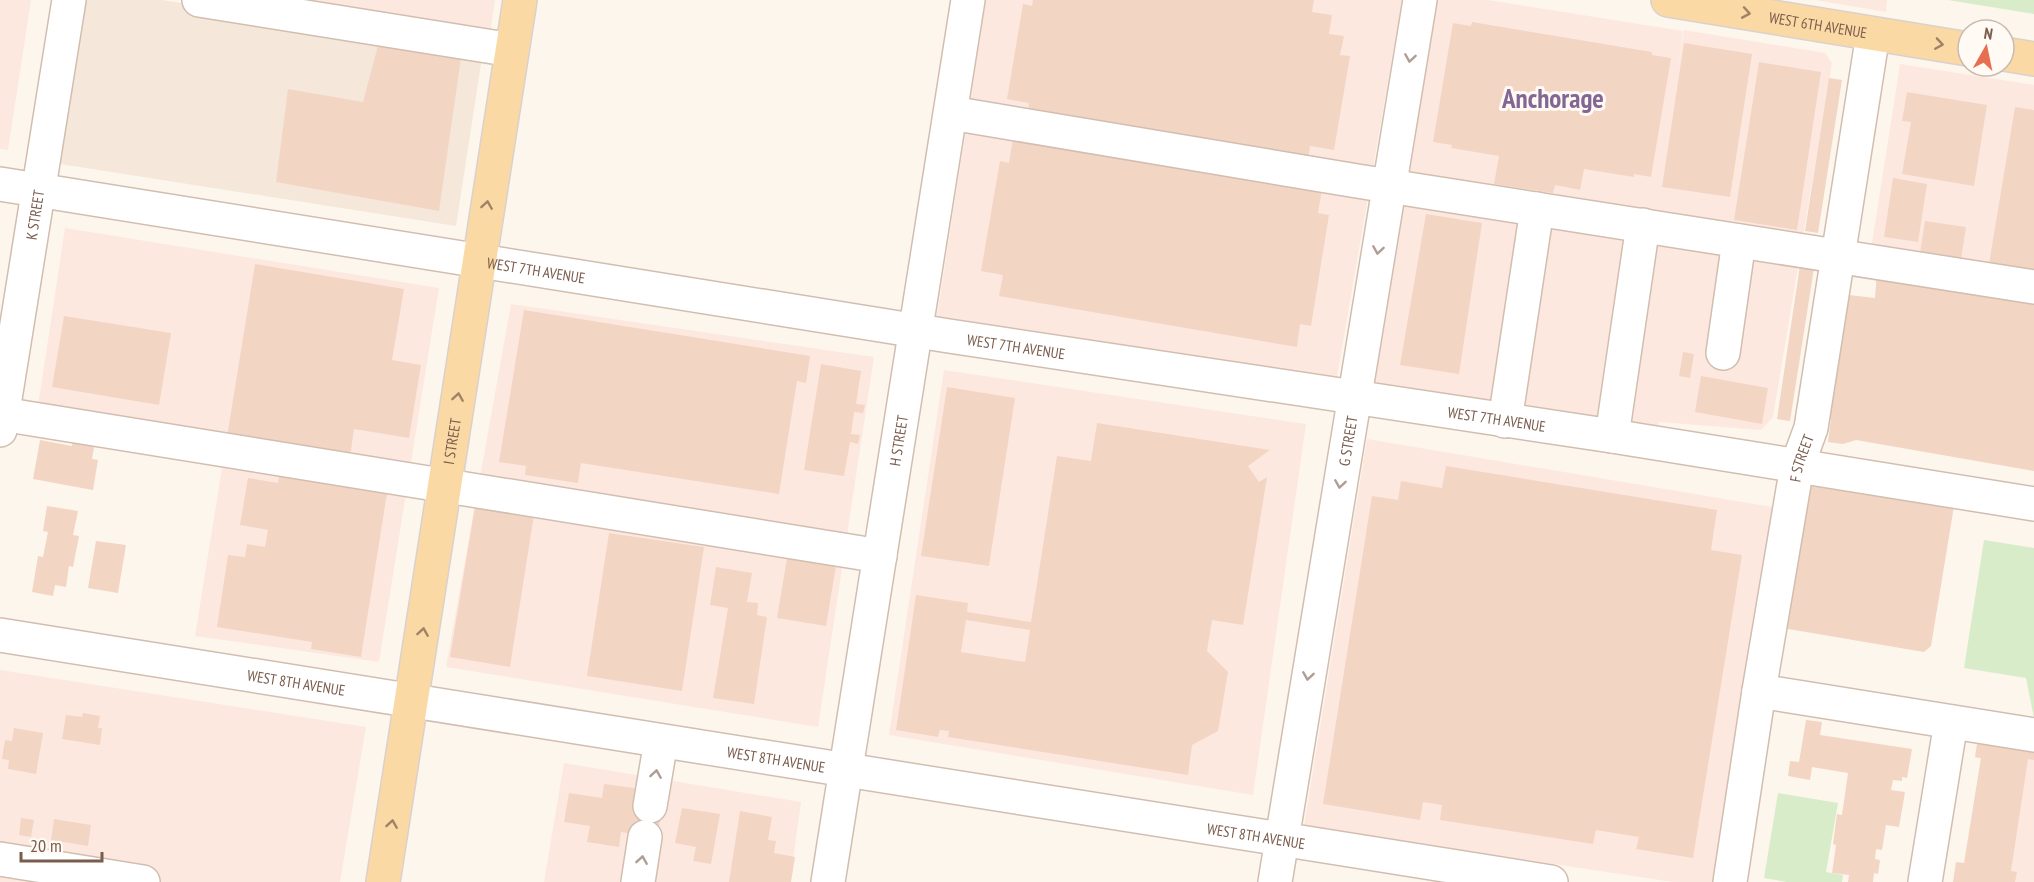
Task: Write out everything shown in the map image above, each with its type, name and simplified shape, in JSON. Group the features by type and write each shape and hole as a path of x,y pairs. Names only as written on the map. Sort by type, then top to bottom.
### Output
{"main road":[{"name":"I STREET","path":"383,882 520,0"},
{"name":"WEST 6TH AVENUE","path":"1668,0 1956,47"},
{"path":"2016,56 2034,59"}],"street":[{"name":"K STREET","path":"1,422 69,0"},
{"path":"199,0 512,50"},
{"name":"H STREET","path":"828,882 968,0"},
{"name":"G STREET","path":"1275,882 1419,0"},
{"name":"F STREET","path":"1730,882 1797,466 1811,428 1873,34"},
{"path":"951,113 1389,186 2034,286"},
{"name":"WEST 7TH AVENUE","path":"0,184 916,331 1612,436 2034,504"},
{"path":"1505,421 1537,209"},
{"path":"1612,436 1643,225"},
{"path":"1723,353 1739,241"},
{"path":"1,422 445,486 880,556"},
{"name":"WEST 8TH AVENUE","path":"0,635 1281,841 1407,871 1535,881"},
{"path":"1759,691 2034,735"},
{"path":"1925,882 1952,722"},
{"path":"638,882 661,741"},
{"path":"0,859 143,882"}],"shaded area":[{"path":"0,0 31,0 8,150 0,149"},
{"path":"77,0 162,0 483,51 456,226 54,163"},
{"path":"247,0 495,0 489,40"},
{"path":"986,0 1402,0 1337,377 937,316"},
{"path":"1433,0 1488,0 1683,31 1678,70 1684,30 1825,53 1832,63 1773,417 1761,430 1659,422 1657,431 1367,387"},
{"path":"1815,0 1887,0 1886,12"},
{"path":"1900,64 1956,73 1956,78 1989,78 2034,85 2034,282 1870,256"},
{"path":"65,228 439,288 379,662 195,636 227,437 38,406"},
{"path":"511,304 874,357 818,727 446,667"},
{"path":"944,370 1306,424 1253,795 889,735"},
{"path":"1367,439 1778,508 1712,882 1673,882 1304,826"},
{"path":"0,670 366,727 340,882 0,882"},
{"path":"1980,726 2034,735 2034,882 1953,882 1965,863 1981,759 1975,757"},
{"path":"564,763 801,802 790,882 544,882"}],"green space":[{"path":"1948,0 2034,0 2034,14"},
{"path":"1984,540 2034,548 2034,718 2026,678 1964,668"},
{"path":"1778,793 1838,803 1826,872 1843,875 1842,882 1787,882 1764,878"}],"building":[{"path":"1033,0 1314,0 1312,12 1332,15 1329,34 1344,36 1340,55 1350,56 1334,150 1310,146 1308,162 1027,116 1029,103 1007,99 1023,4 1032,6"},
{"path":"1472,22 1652,52 1652,55 1671,58 1651,177 1634,174 1634,177 1584,169 1580,190 1555,185 1553,193 1494,184 1499,156 1451,148 1452,145 1433,142 1453,23 1471,26"},
{"path":"380,38 462,51 439,211 276,182 288,89 363,102"},
{"path":"1684,43 1752,54 1730,197 1662,187"},
{"path":"1759,62 1821,72 1797,230 1734,220"},
{"path":"1829,78 1842,80 1818,233 1805,231"},
{"path":"1907,92 1987,105 1974,186 1902,174 1911,122 1902,121"},
{"path":"2015,107 2034,110 2034,272 1989,264"},
{"path":"1013,138 1322,189 1318,213 1329,215 1311,326 1300,324 1297,347 999,296 1003,275 981,271 1000,161 1009,163"},
{"path":"1893,178 1927,184 1918,242 1884,237"},
{"path":"1426,214 1482,223 1459,374 1400,365"},
{"path":"1925,221 1966,227 1961,260 1920,253"},
{"path":"255,264 404,289 392,360 421,365 409,438 354,429 350,457 227,437"},
{"path":"1800,265 1814,268 1790,421 1777,419"},
{"path":"1877,271 2034,296 2034,471 1856,440 1843,444 1828,442 1831,419 1818,417 1828,407 1849,295 1875,298"},
{"path":"524,310 810,356 806,383 797,381 779,494 581,463 578,483 525,475 526,466 499,462"},
{"path":"64,316 171,333 159,405 52,387"},
{"path":"1683,352 1694,354 1690,378 1679,376"},
{"path":"821,364 861,371 856,404 865,405 863,413 854,412 851,434 860,435 858,444 850,442 844,476 804,470"},
{"path":"1701,376 1768,388 1762,424 1695,412"},
{"path":"947,387 1015,398 989,566 921,556"},
{"path":"1097,423 1270,450 1248,466 1259,482 1267,477 1243,625 1212,620 1207,651 1228,672 1218,731 1192,745 1188,775 948,737 949,731 940,730 938,737 896,730 916,595 968,603 967,612 1031,622 1057,456 1091,461","holes":["966,620 1030,630 1025,662 961,652"]},
{"path":"74,433 96,436 92,459 98,460 93,490 33,479 40,440 72,446"},
{"path":"1791,465 1956,494 1931,646 1924,652 1770,626"},
{"path":"1446,466 1717,510 1711,550 1742,555 1693,858 1636,849 1639,837 1596,830 1593,844 1440,820 1442,805 1423,802 1420,820 1323,804 1372,496 1398,500 1401,481 1442,488"},
{"path":"280,470 388,487 361,657 311,649 312,642 217,627 228,555 245,557 247,544 265,547 268,530 240,525 248,478 278,483"},
{"path":"47,506 78,511 73,535 79,536 73,567 69,566 66,587 55,585 53,596 32,592 38,556 43,557 48,532 43,531"},
{"path":"475,506 534,515 510,667 450,657"},
{"path":"609,533 704,547 682,691 587,676"},
{"path":"96,541 126,545 118,593 88,588"},
{"path":"787,558 836,566 826,626 777,618"},
{"path":"716,567 752,573 747,602 758,603 757,615 767,617 754,704 713,698 728,608 710,605"},
{"path":"83,713 100,716 98,728 102,728 100,745 62,739 66,715 82,717"},
{"path":"1806,720 1822,722 1820,735 1912,749 1907,778 1902,777 1902,781 1893,780 1891,790 1905,792 1899,827 1886,825 1882,850 1876,849 1875,859 1880,860 1878,874 1874,873 1873,882 1848,882 1849,875 1832,873 1837,814 1842,815 1848,773 1812,767 1810,780 1788,776 1790,761 1799,762"},
{"path":"14,728 43,733 36,774 8,769 9,760 2,759 5,740 12,741"},
{"path":"1979,732 2034,741 2034,760 2028,759 2011,871 2017,872 2015,882 1953,882 1956,862 1964,863 1981,758 1975,757"},
{"path":"604,784 641,789 662,809 657,838 621,832 619,847 587,842 590,826 564,822 569,793 602,798"},
{"path":"682,808 720,814 711,864 693,861 696,847 675,843"},
{"path":"740,811 772,817 768,840 776,841 774,853 795,857 791,882 729,882"},
{"path":"21,818 34,820 31,837 19,835"},
{"path":"54,819 91,825 88,846 51,840"}],"district":[{"name":"Anchorage","path":"1553,98"}]}
